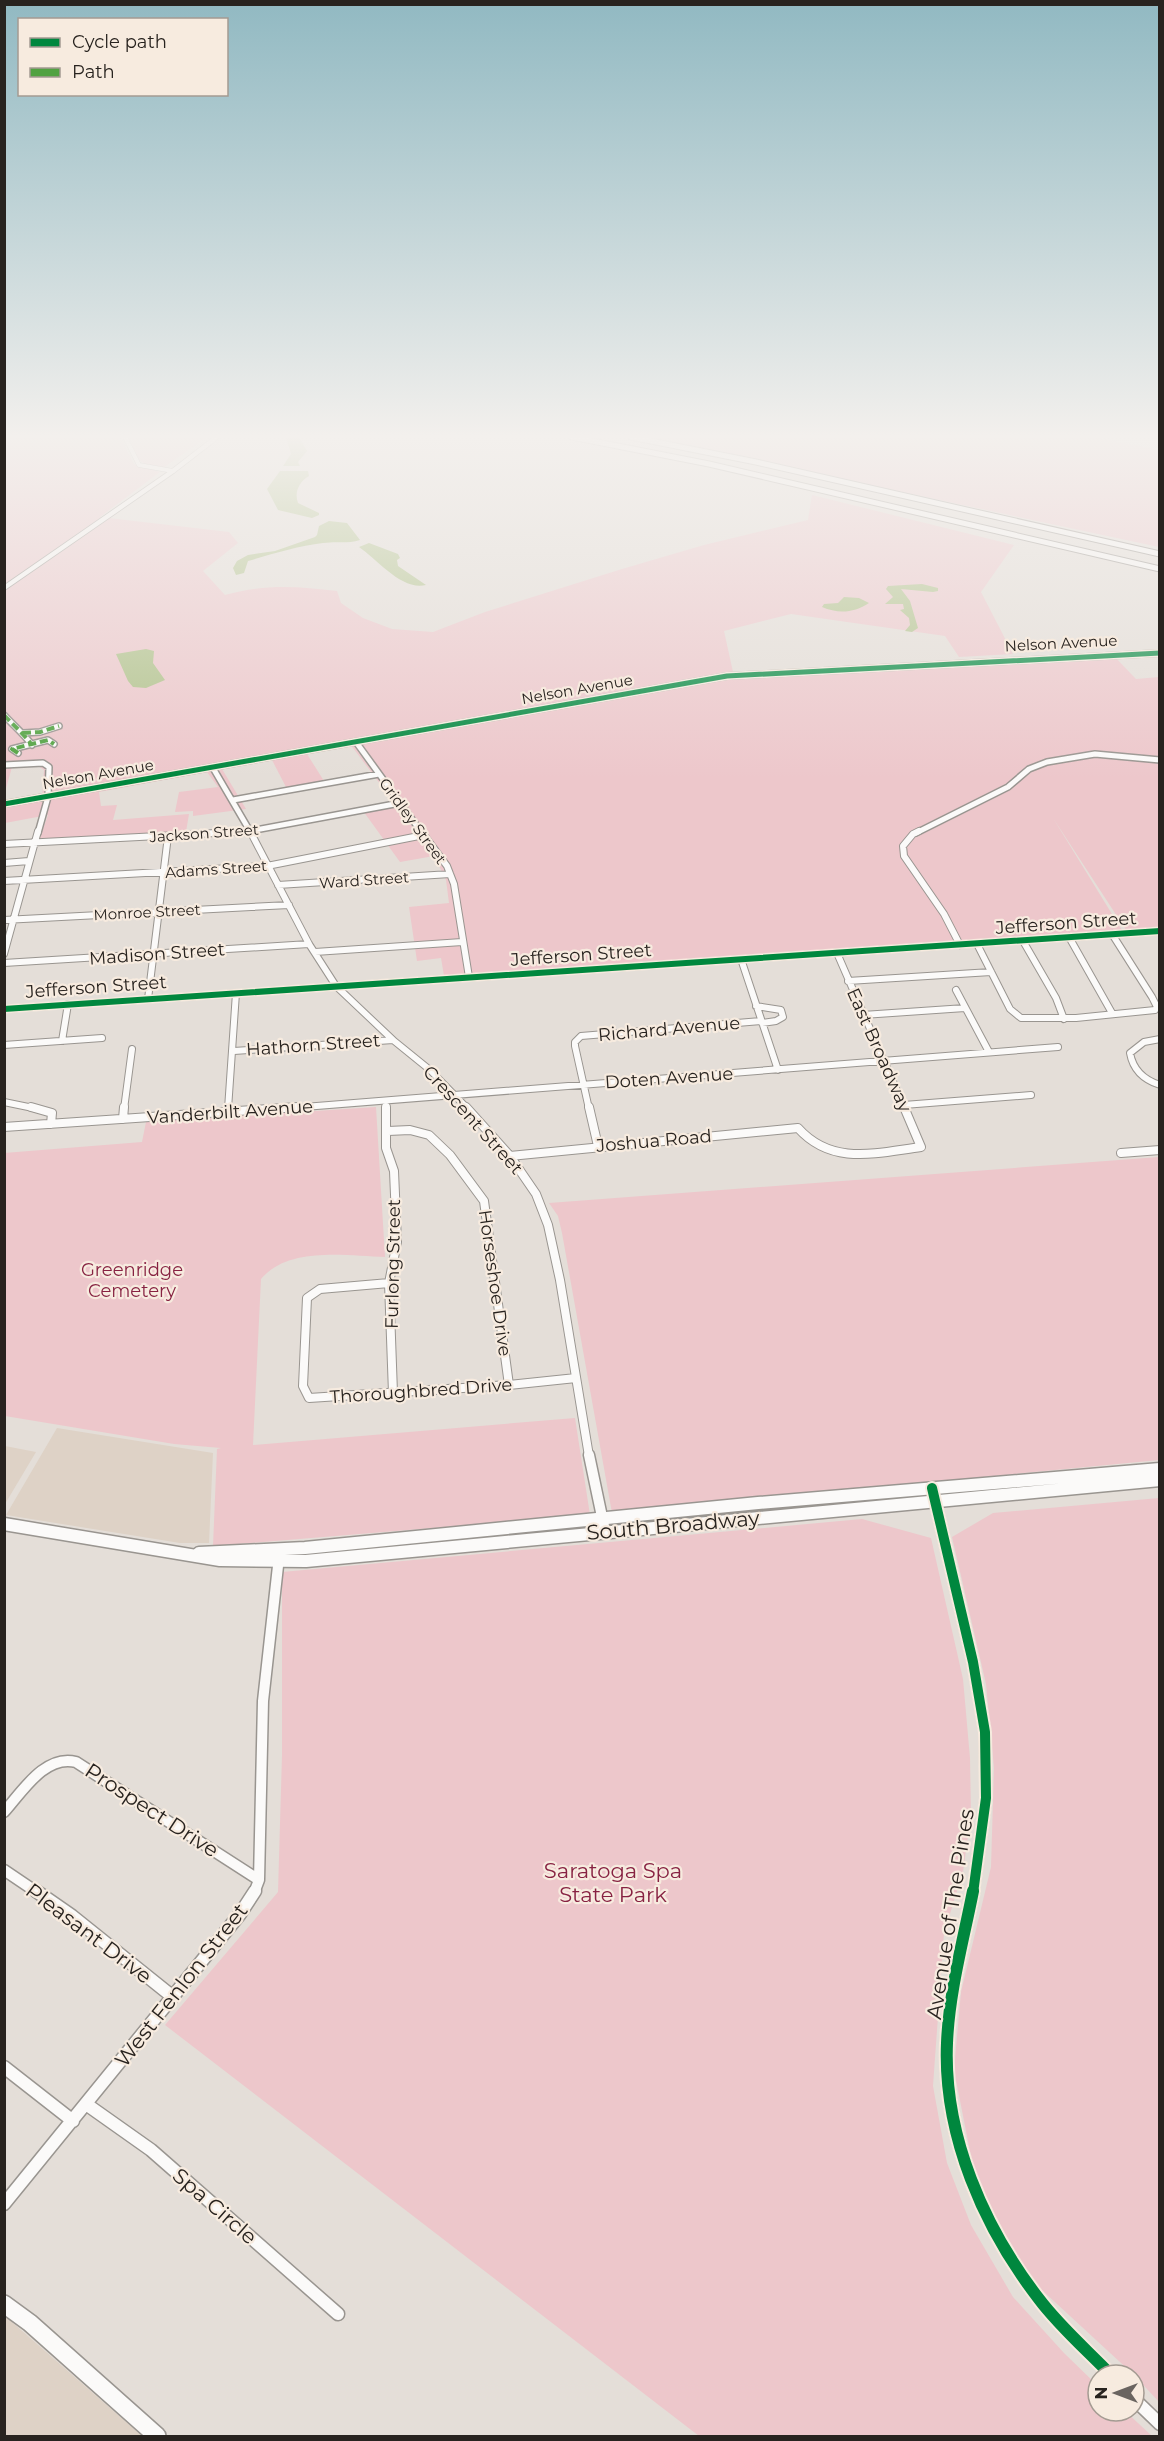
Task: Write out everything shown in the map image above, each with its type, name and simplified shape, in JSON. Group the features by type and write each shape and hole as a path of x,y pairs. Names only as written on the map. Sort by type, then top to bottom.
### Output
{"highway":[{"path":"1082,551 1160,569"},
{"path":"4,2304 30,2323 157,2436"}],"main road":[{"path":"4,583 52,551"},
{"path":"4,588 57,551"},
{"name":"South Broadway","path":"279,1556 602,1518 1160,1469"},
{"name":"South Broadway","path":"4,1524 220,1560 605,1532 1160,1480"}],"street":[{"name":"Nelson Avenue","path":"4,804 743,674 1160,652"},
{"path":"7,718 22,731 32,745"},
{"path":"20,722 23,725 22,731"},
{"path":"22,731 56,728"},
{"path":"18,753 12,749 48,740 54,744"},
{"name":"Gridley Street","path":"356,742 447,866 454,884 469,977"},
{"path":"960,945 944,914 904,856 903,846 913,834 1011,785 1030,768 1043,763 1072,758 1118,755 1160,760"},
{"path":"4,765 45,764 49,767 48,797 6,940 4,954"},
{"name":"Crescent Street","path":"213,768 250,832 309,944 336,986 455,1095 510,1156 536,1194 548,1225 560,1280 605,1532"},
{"path":"233,801 379,774"},
{"name":"Jackson Street","path":"4,844 250,832 400,803"},
{"name":"Adams Street","path":"4,881 267,866 424,835"},
{"path":"148,999 168,836"},
{"path":"4,863 29,861"},
{"name":"Ward Street","path":"278,885 450,874"},
{"name":"Monroe Street","path":"4,920 289,905"},
{"name":"Jefferson Street","path":"4,1009 1160,931"},
{"path":"977,944 1010,1009 1017,1016 1025,1019 1064,1019 1154,1011 1157,1007 1152,997 1112,934"},
{"path":"1069,937 1112,1013"},
{"path":"1023,940 1056,998 1064,1019"},
{"path":"315,952 462,942"},
{"name":"Madison Street","path":"4,963 309,944"},
{"name":"East Broadway","path":"798,1128 806,1139 834,1152 853,1153 921,1147 837,954"},
{"path":"741,959 778,1070"},
{"path":"848,981 991,972"},
{"path":"956,990 989,1052"},
{"path":"228,1113 234,1051 236,993"},
{"path":"62,1041 68,1004"},
{"path":"756,1006 781,1010 783,1017 776,1021 762,1022"},
{"path":"863,1015 966,1008"},
{"name":"Richard Avenue","path":"583,1085 575,1046 577,1039 582,1036 762,1022"},
{"path":"4,1045 102,1038"},
{"path":"1160,1039 1144,1042 1130,1053 1131,1062 1137,1071 1160,1085"},
{"name":"Hathorn Street","path":"234,1051 393,1040"},
{"name":"Doten Avenue","path":"455,1095 1058,1047"},
{"path":"123,1119 132,1049"},
{"path":"583,1085 597,1146"},
{"name":"Vanderbilt Avenue","path":"4,1127 228,1113 455,1095"},
{"path":"904,1105 1031,1095"},
{"name":"Furlong Street","path":"386,1101 388,1131 386,1148 394,1171 396,1242 389,1283 393,1393"},
{"path":"4,1102 48,1111 52,1113 51,1124"},
{"name":"Joshua Road","path":"510,1156 798,1128"},
{"name":"Horseshoe Drive","path":"388,1131 410,1130 429,1135 450,1155 483,1201 509,1385"},
{"path":"1121,1153 1160,1150"},
{"name":"Thoroughbred Drive","path":"389,1283 320,1289 307,1298 303,1386 306,1394 314,1399 576,1378"},
{"name":"Avenue of The Pines","path":"932,1488 983,1712 987,1767 981,1855 950,2008 948,2068 951,2100 967,2165 980,2198 1014,2266 1040,2301 1099,2363"},
{"name":"West Fenlon Street","path":"4,2204 240,1914 254,1893 259,1880 263,1701 279,1556"},
{"name":"Prospect Drive","path":"4,1812 43,1771 60,1760 81,1763 259,1880"},
{"name":"Pleasant Drive","path":"4,1870 72,1916 173,1996"},
{"path":"4,2067 73,2121"},
{"name":"Spa Circle","path":"86,2104 151,2150 338,2314"},
{"path":"1146,2411 1160,2424"}],"shaded area":[{"path":"284,551 248,561 244,573 236,575 233,568 237,561 248,555"},
{"path":"364,551 390,551 398,554 400,558 397,560 398,566 426,585 417,586 408,583 391,573"},
{"path":"922,584 938,588 938,591 901,589 910,601 918,628 912,632 905,631 910,625 909,618 900,610 904,609 903,604 885,604 893,597 886,589 888,586"},
{"path":"844,597 859,598 869,603 858,609 846,611 834,611 822,607 824,604 838,603"},
{"path":"146,649 154,651 153,663 165,680 146,688 133,687 116,654"},
{"path":"57,1428 213,1453 209,1543 180,1543 6,1515"},
{"path":"4,1446 36,1452 5,1504"},
{"path":"5,2316 142,2436 5,2436"}],"green space":[{"path":"5,551 228,551 203,571 225,595 254,589 281,587 337,591 341,603 363,618 392,629 433,632 485,612 684,551 1010,551 981,592 1013,654 959,657 945,636 791,614 724,631 733,672 692,679 695,682 743,674 1112,654 1136,679 1159,677 1159,928 1126,930 1053,818 1123,932 444,976 441,958 417,961 409,907 449,903 446,880 434,856 400,862 361,808 393,801 350,744 307,754 324,781 287,789 272,760 222,769 246,809 193,816 193,811 175,812 179,792 218,787 207,772 99,792 101,806 117,805 113,820 189,814 186,832 39,840 48,815 5,823 5,807 42,800 44,770 37,765 12,767 5,792"},
{"name":"Greenridge Cemetery","path":"376,1107 385,1257 319,1255 302,1257 273,1269 261,1279 253,1445 575,1418 590,1515 213,1546 217,1449 221,1448 174,1444 5,1416 4,1153 142,1142 146,1122"},
{"path":"1159,1157 1159,1460 612,1513 562,1233 558,1216 549,1203"},
{"path":"1159,1498 1159,2402 1146,2388 1146,2363 1121,2363 1031,2280 976,2182 954,2070 961,1992 991,1867 994,1768 986,1684 952,1537 993,1513"},
{"name":"Saratoga Spa State Park","path":"862,1519 931,1538 963,1679 970,1758 971,1814 963,1872 944,1933 933,2086 947,2163 971,2225 1013,2297 1086,2374 1086,2423 1138,2423 1152,2436 699,2436 165,2025 278,1892 282,1755 282,1572"}],"marked path":[{"path":"4,715 16,728 20,729 32,745"},
{"path":"23,733 40,732 59,726"},
{"path":"18,753 12,749 48,740 54,744"}],"cycle path":[{"path":"4,804 727,676 1160,653"},
{"path":"4,1009 1160,931"},
{"path":"932,1488 983,1714 987,1767 979,1858 950,2006 947,2045 948,2084 955,2123 965,2161 979,2198 1016,2268 1056,2319 1099,2363"}]}
